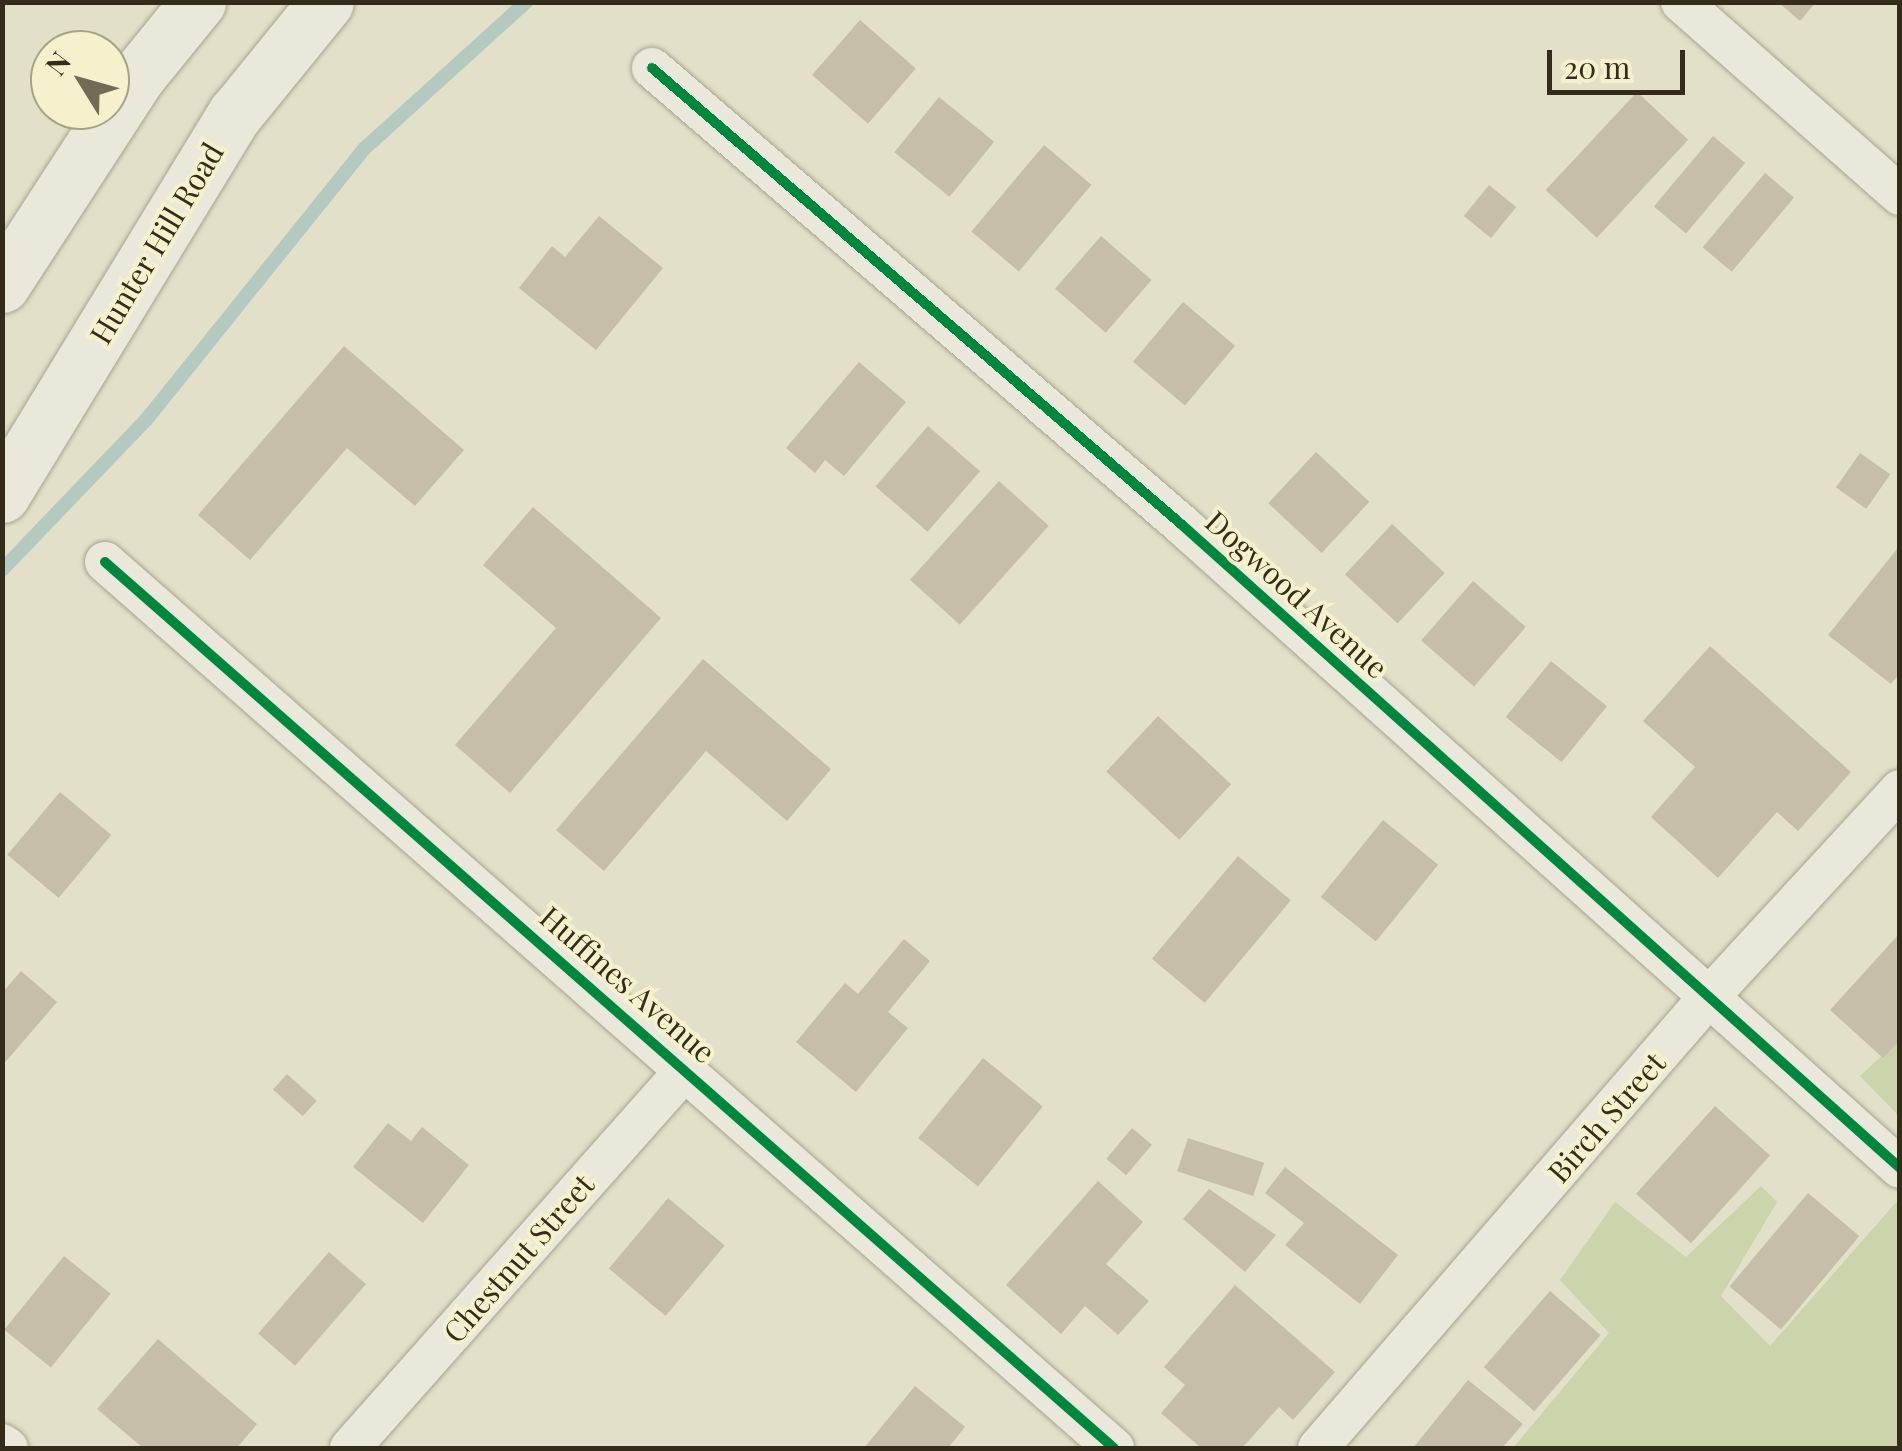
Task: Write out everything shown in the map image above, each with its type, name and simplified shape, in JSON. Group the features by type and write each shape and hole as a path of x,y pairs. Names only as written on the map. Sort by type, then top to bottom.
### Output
{"street":[{"path":"2,285 137,77 198,2"},
{"name":"Hunter Hill Road","path":"2,494 235,114 326,2"},
{"path":"1681,2 1900,195"},
{"name":"Dogwood Avenue","path":"652,68 1181,524 1900,1168"},
{"name":"Huffines Avenue","path":"105,562 686,1068 1114,1448"},
{"name":"Birch Street","path":"1318,1448 1708,998 1900,790"},
{"name":"Chestnut Street","path":"350,1448 686,1068"}],"green space":[{"path":"1899,1040 1899,1116 1860,1076"},
{"path":"1761,1186 1777,1202 1721,1296 1770,1346 1899,1199 1899,1448 1513,1448 1609,1333 1560,1280 1615,1202 1686,1257"}],"building":[{"path":"1778,2 1816,2 1800,21"},
{"path":"860,20 916,69 868,124 812,75"},
{"path":"1637,92 1688,140 1597,238 1546,190"},
{"path":"939,97 994,142 949,197 894,152"},
{"path":"1713,136 1745,163 1686,233 1654,206"},
{"path":"1044,145 1091,185 1019,271 971,232"},
{"path":"1765,173 1794,197 1732,272 1703,247"},
{"path":"1489,185 1516,207 1491,238 1464,216"},
{"path":"599,216 663,268 596,350 519,288 552,246 565,257"},
{"path":"1101,236 1152,280 1106,333 1055,289"},
{"path":"1183,302 1235,346 1185,405 1133,362"},
{"path":"344,346 464,450 415,506 347,448 250,560 198,515"},
{"path":"859,362 906,402 844,476 825,460 815,473 786,448"},
{"path":"928,426 980,471 928,532 876,486"},
{"path":"1316,452 1369,502 1322,553 1268,503"},
{"path":"1860,453 1890,474 1866,509 1836,487"},
{"path":"999,481 1049,526 960,625 910,580"},
{"path":"533,507 661,618 510,793 455,745 556,628 483,565"},
{"path":"1392,524 1445,573 1398,624 1345,574"},
{"path":"1897,549 1900,673 1891,684 1828,635"},
{"path":"1473,581 1526,627 1474,687 1421,641"},
{"path":"1710,646 1851,772 1798,831 1777,812 1718,878 1651,817 1695,767 1643,721"},
{"path":"703,659 831,769 787,821 706,751 604,871 556,830"},
{"path":"1551,661 1607,706 1562,762 1506,717"},
{"path":"1158,716 1231,784 1179,840 1106,772"},
{"path":"60,792 111,835 59,898 7,855"},
{"path":"1383,820 1438,865 1376,942 1321,897"},
{"path":"1238,856 1291,900 1205,1003 1152,959"},
{"path":"1900,933 1900,1040 1883,1058 1830,1010"},
{"path":"904,939 930,961 888,1012 908,1028 856,1092 796,1042 845,983 858,994"},
{"path":"21,971 57,1002 2,1066 2,993"},
{"path":"983,1058 1043,1106 978,1187 918,1138"},
{"path":"287,1074 317,1101 303,1116 273,1090"},
{"path":"1715,1106 1770,1156 1691,1243 1636,1194"},
{"path":"388,1123 411,1141 422,1127 469,1165 423,1223 353,1167"},
{"path":"1132,1128 1152,1145 1126,1175 1106,1159"},
{"path":"1188,1138 1264,1163 1253,1196 1177,1171"},
{"path":"1285,1167 1398,1255 1360,1304 1285,1245 1304,1223 1265,1193"},
{"path":"1098,1181 1143,1222 1106,1264 1149,1301 1118,1335 1085,1306 1061,1334 1006,1285"},
{"path":"1209,1189 1276,1235 1245,1272 1183,1219"},
{"path":"1808,1193 1859,1236 1781,1330 1730,1286"},
{"path":"668,1198 725,1246 666,1316 609,1268"},
{"path":"329,1252 366,1284 295,1366 258,1334"},
{"path":"64,1256 111,1294 51,1368 4,1330"},
{"path":"1235,1285 1335,1372 1293,1420 1279,1407 1242,1448 1201,1448 1161,1413 1185,1385 1164,1367"},
{"path":"1550,1291 1601,1335 1534,1411 1484,1367"},
{"path":"158,1339 257,1424 237,1448 143,1448 97,1409"},
{"path":"1468,1380 1523,1424 1502,1448 1413,1448"},
{"path":"915,1386 965,1427 948,1448 864,1448"}],"waterway":[{"path":"2,570 146,420 364,149 526,2"}],"cycle path":[{"path":"652,68 1181,524 1900,1168"},
{"path":"105,562 1114,1448"}]}
